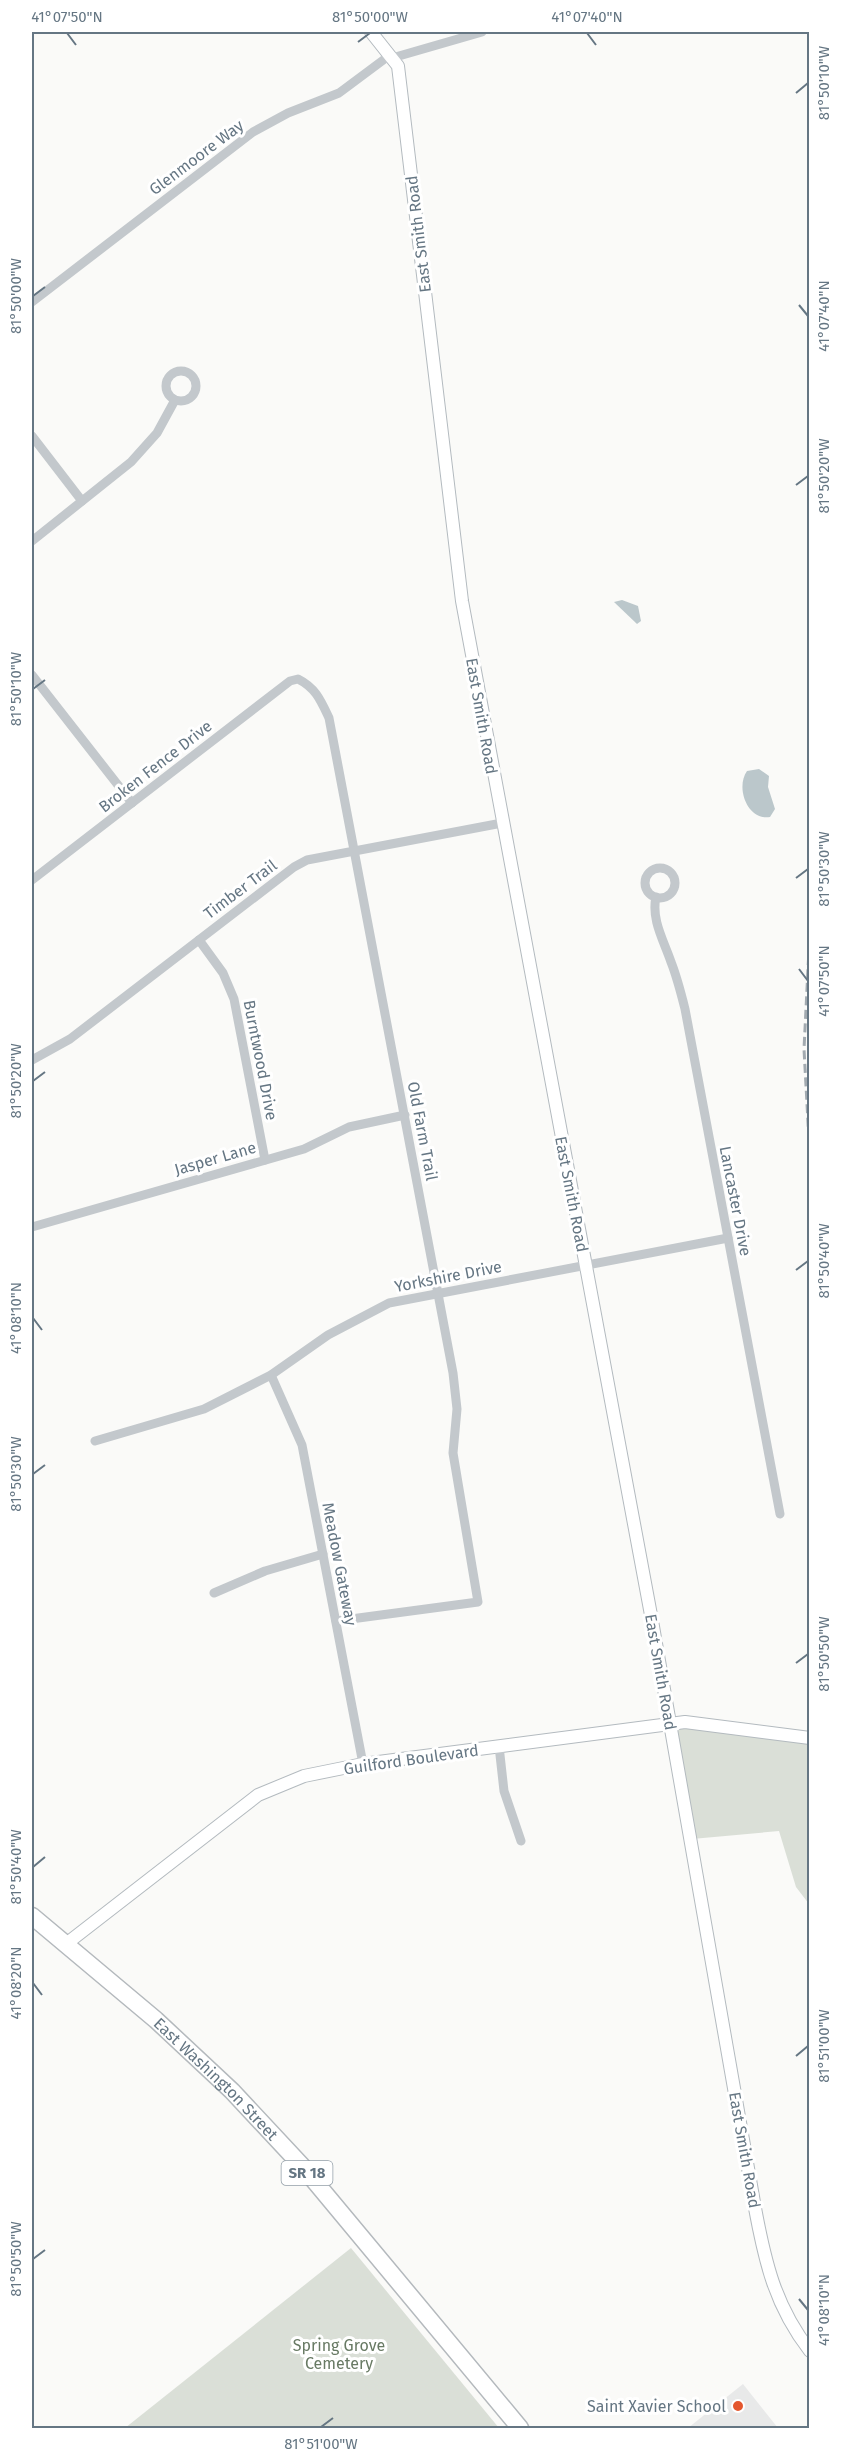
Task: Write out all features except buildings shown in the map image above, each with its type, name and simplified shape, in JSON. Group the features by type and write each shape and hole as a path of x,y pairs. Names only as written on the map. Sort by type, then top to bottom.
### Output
{"highway":[{"name":"East Washington Street","path":"32,1916 156,2020 232,2091 309,2175 520,2428"}],"street":[{"name":"East Smith Road","path":"371,32 398,66 462,601 670,1724 764,2256 778,2300 797,2335 810,2350"},
{"path":"391,56 482,32"},
{"name":"Glenmoore Way","path":"32,302 253,132 288,113 339,93 391,56"},
{"path":"32,540 145,448 165,421 175,400"},
{"path":"32,436 82,501"},
{"path":"32,675 132,803"},
{"name":"Broken Fence Drive","path":"32,880 290,681 298,679"},
{"name":"Old Farm Trail","path":"298,679 313,688 329,718 355,849 453,1373 457,1409 453,1453 478,1602 336,1621"},
{"name":"Timber Trail","path":"32,1060 70,1039 294,867 319,856 502,823"},
{"name":"Lancaster Drive","path":"656,897 658,929 673,967 685,1009 780,1514"},
{"name":"Burntwood Drive","path":"199,940 223,973 234,999 265,1160"},
{"name":"Jasper Lane","path":"32,1227 303,1149 349,1127 405,1115"},
{"name":"Yorkshire Drive","path":"95,1441 204,1409 271,1375 328,1335 389,1303 728,1238"},
{"name":"Meadow Gateway","path":"271,1375 302,1444 363,1764"},
{"path":"214,1593 265,1571 323,1554"},
{"name":"Guilford Boulevard","path":"66,1944 258,1796 304,1776 363,1764 685,1722 810,1738"},
{"path":"499,1746 504,1791 521,1841"}],"shaded area":[{"path":"622,600 638,606 641,621 637,624 614,602"},
{"path":"759,769 769,776 768,787 775,809 770,817 755,814 743,794 742,786 747,771"},
{"name":"Saint Xavier School","path":"743,2384 778,2428 688,2428"}],"green space":[{"path":"672,1725 809,1740 809,1904 796,1887 779,1831 692,1839"},
{"name":"Spring Grove Cemetery","path":"351,2248 499,2428 125,2428"}],"railway":[{"path":"810,929 804,1049 810,1159"}],"place":[{"name":"Saint Xavier School","path":"738,2406"}]}
